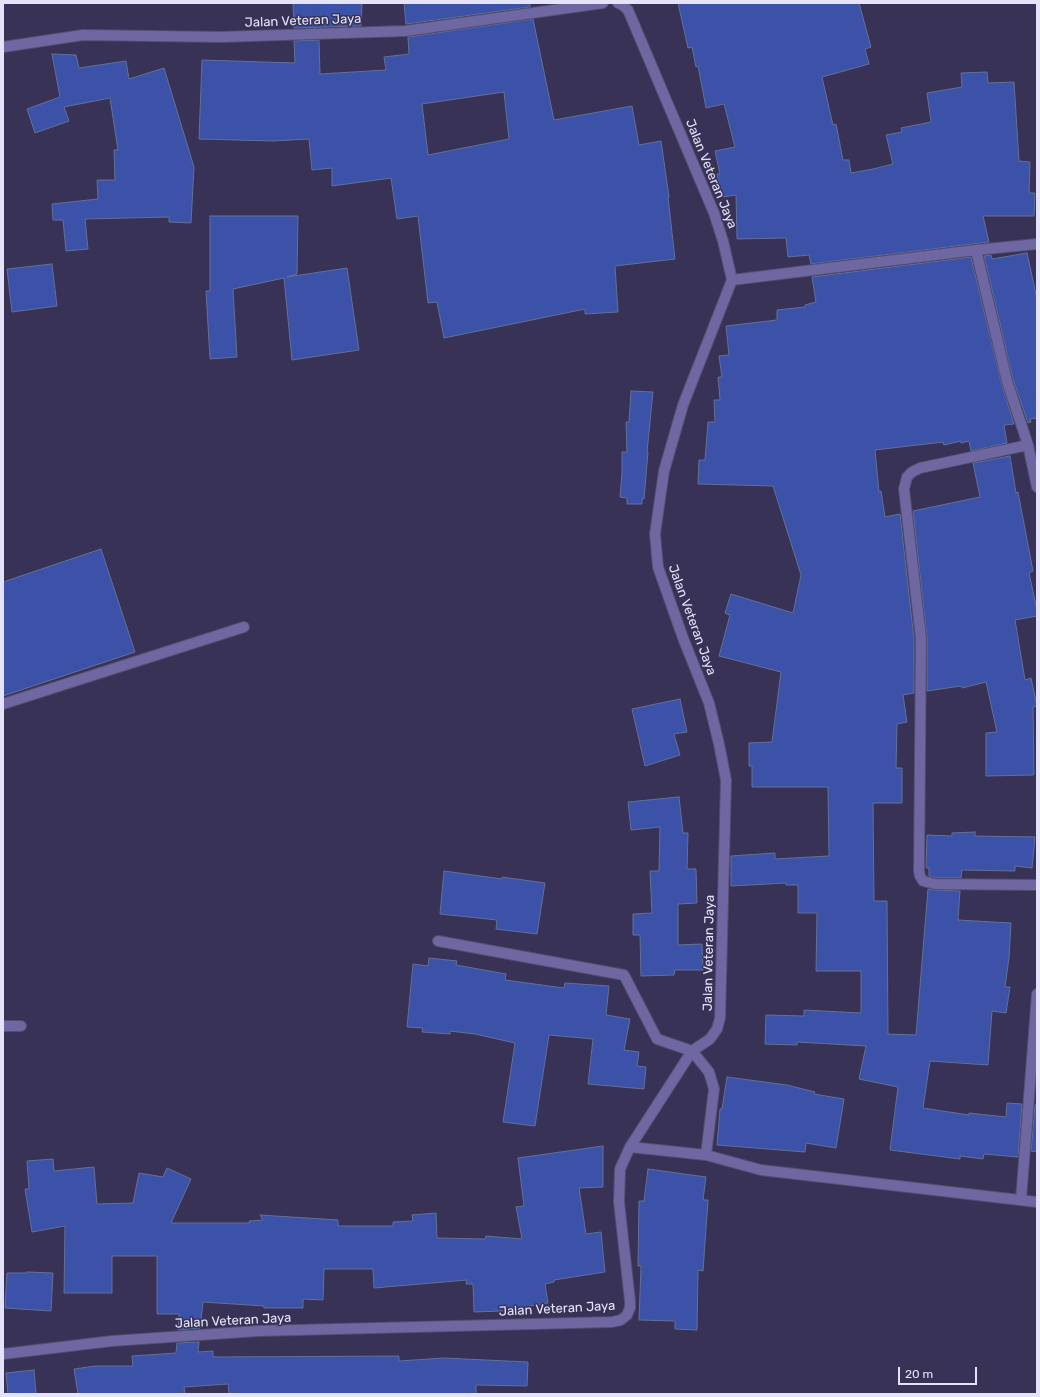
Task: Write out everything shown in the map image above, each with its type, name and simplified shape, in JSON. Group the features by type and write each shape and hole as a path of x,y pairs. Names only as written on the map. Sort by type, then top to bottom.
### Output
{"street":[{"name":"Jalan Veteran Jaya","path":"3,47 83,35 221,37 405,31 603,3"},
{"name":"Jalan Veteran Jaya","path":"3,1354 112,1341 258,1331 612,1322 622,1320 627,1315 630,1308 630,1301 619,1202 620,1169 630,1147 692,1051 710,1039 717,1029 720,1018 726,780 709,703 680,631 658,567 656,534 664,471 683,404 732,280 723,241 714,213 628,10 618,3"},
{"path":"732,280 1037,244"},
{"path":"976,250 1007,381 1028,445 1037,487"},
{"path":"1028,445 920,468 912,472 907,477 904,489 921,639 920,876 923,881 935,884 1037,885"},
{"path":"3,704 244,627"},
{"path":"438,942 624,974 657,1039 692,1051 709,1072 714,1089 706,1154"},
{"path":"1021,1200 1037,994"},
{"path":"3,1026 21,1026"},
{"path":"630,1147 706,1154 761,1170 1037,1202"}],"building":[{"path":"293,3 362,3 361,26 294,28"},
{"path":"404,3 530,3 530,7 406,24"},
{"path":"678,3 859,3 871,47 865,49 869,64 822,77 833,125 836,124 843,160 849,160 851,173 893,164 886,135 902,132 901,128 931,122 927,93 962,87 961,73 987,72 988,83 1014,82 1019,161 1030,162 1029,193 1035,193 1034,216 983,216 989,242 811,264 809,255 788,257 786,238 737,239 736,195 722,197 717,174 720,174 715,151 735,147 724,104 706,108 698,66 696,67 692,47 688,48"},
{"path":"533,19 554,120 632,106 639,145 661,141 669,197 675,259 615,266 618,312 585,314 585,309 444,338 437,302 428,303 418,216 397,219 391,178 332,186 332,168 312,170 309,139 273,141 199,139 202,60 295,63 294,41 319,40 320,74 386,70 384,57 409,54 408,37","holes":["504,92 509,139 428,155 422,104"]},
{"path":"52,54 76,55 79,68 126,61 129,79 164,68 194,167 191,223 169,222 169,217 85,219 88,249 66,251 63,220 53,220 52,204 98,199 97,180 115,180 114,150 118,150 110,98 64,107 69,121 35,133 27,109 60,97"},
{"path":"210,216 298,216 297,274 287,277 347,268 359,350 292,360 284,278 233,289 237,357 210,359 206,291 210,291"},
{"path":"1027,253 1037,299 1037,418 1030,419 1031,422 1028,423 1013,379 984,256 991,255 992,259"},
{"path":"971,257 1001,382 1014,424 1004,425 1007,443 971,451 969,441 961,443 961,441 944,445 943,442 875,450 879,492 881,491 885,517 900,514 914,639 914,693 903,695 907,722 897,724 896,768 902,768 902,803 873,803 874,901 887,901 888,1034 916,1035 928,889 960,891 958,920 1011,923 1009,958 1005,987 1010,987 1006,1013 992,1011 988,1065 930,1061 923,1108 969,1115 969,1113 1006,1117 1007,1103 1022,1104 1018,1157 984,1154 983,1159 960,1156 960,1159 890,1150 898,1087 859,1079 866,1046 797,1042 797,1045 765,1044 766,1015 804,1016 804,1010 861,1013 861,971 816,971 817,913 798,913 798,885 786,885 786,883 731,886 731,856 775,853 775,859 829,856 828,787 752,787 752,766 749,766 749,743 772,742 781,672 719,656 730,615 725,613 731,594 793,613 801,575 773,486 698,484 699,460 705,460 708,422 715,422 714,400 720,400 718,377 722,377 719,356 729,355 726,326 777,320 777,310 805,307 805,305 816,302 812,277"},
{"path":"52,264 57,306 12,312 7,269"},
{"path":"631,391 653,392 644,499 642,499 642,504 627,504 627,498 620,497 622,452 627,452 626,422 629,422"},
{"path":"1010,456 1016,493 1018,492 1033,571 1029,573 1037,610 1037,616 1015,620 1025,680 1031,678 1037,706 1033,707 1034,775 986,776 986,733 997,732 986,682 962,688 961,686 927,691 927,638 913,511 980,497 973,463"},
{"path":"101,549 135,652 3,696 3,582"},
{"path":"680,699 687,732 674,734 680,755 645,766 632,709"},
{"path":"679,797 683,833 688,833 687,869 696,869 697,903 678,904 678,945 702,944 703,970 675,970 674,975 641,976 640,935 633,935 633,914 652,913 650,871 659,871 660,827 631,830 628,802"},
{"path":"975,832 975,836 1035,837 1032,868 1015,866 1015,871 962,870 961,878 936,878 929,876 929,868 926,868 927,835 952,836 952,833"},
{"path":"444,871 545,883 537,934 496,929 497,920 440,914"},
{"path":"429,958 457,961 456,965 506,974 505,980 564,988 565,983 609,986 606,1015 630,1019 624,1050 639,1052 637,1066 646,1067 644,1089 588,1084 593,1039 549,1035 535,1126 503,1122 515,1043 475,1034 450,1031 450,1034 422,1032 423,1028 407,1027 413,964 428,966"},
{"path":"727,1077 787,1085 815,1092 814,1094 844,1099 836,1148 806,1143 805,1152 717,1145 720,1109 722,1109"},
{"path":"1035,1105 1037,1106 1037,1152 1031,1151"},
{"path":"603,1146 603,1187 579,1188 586,1234 601,1232 605,1272 554,1280 554,1282 545,1284 548,1303 530,1306 530,1310 474,1312 473,1284 466,1284 467,1280 374,1288 373,1269 324,1269 323,1300 303,1299 303,1308 264,1308 264,1306 203,1302 200,1328 178,1330 179,1314 157,1314 157,1256 112,1256 112,1293 64,1293 65,1226 32,1232 25,1189 29,1189 27,1161 53,1159 54,1171 94,1167 97,1204 133,1203 139,1173 163,1177 167,1168 191,1179 171,1223 250,1223 249,1221 263,1220 260,1215 338,1220 338,1226 393,1226 393,1222 413,1221 412,1215 436,1213 437,1238 485,1239 486,1236 522,1239 516,1207 524,1206 518,1158"},
{"path":"648,1169 706,1177 703,1200 708,1200 703,1271 698,1270 697,1330 675,1329 675,1321 639,1320 641,1266 638,1266 639,1201 644,1201"},
{"path":"7,1273 53,1273 51,1311 5,1308"},
{"path":"199,1342 198,1352 213,1351 213,1357 399,1356 399,1361 444,1358 528,1362 527,1386 476,1385 476,1394 229,1394 228,1384 184,1387 185,1394 78,1394 74,1369 95,1366 133,1366 132,1356 176,1353 177,1343"},
{"path":"34,1370 36,1394 8,1394 6,1373"}]}
